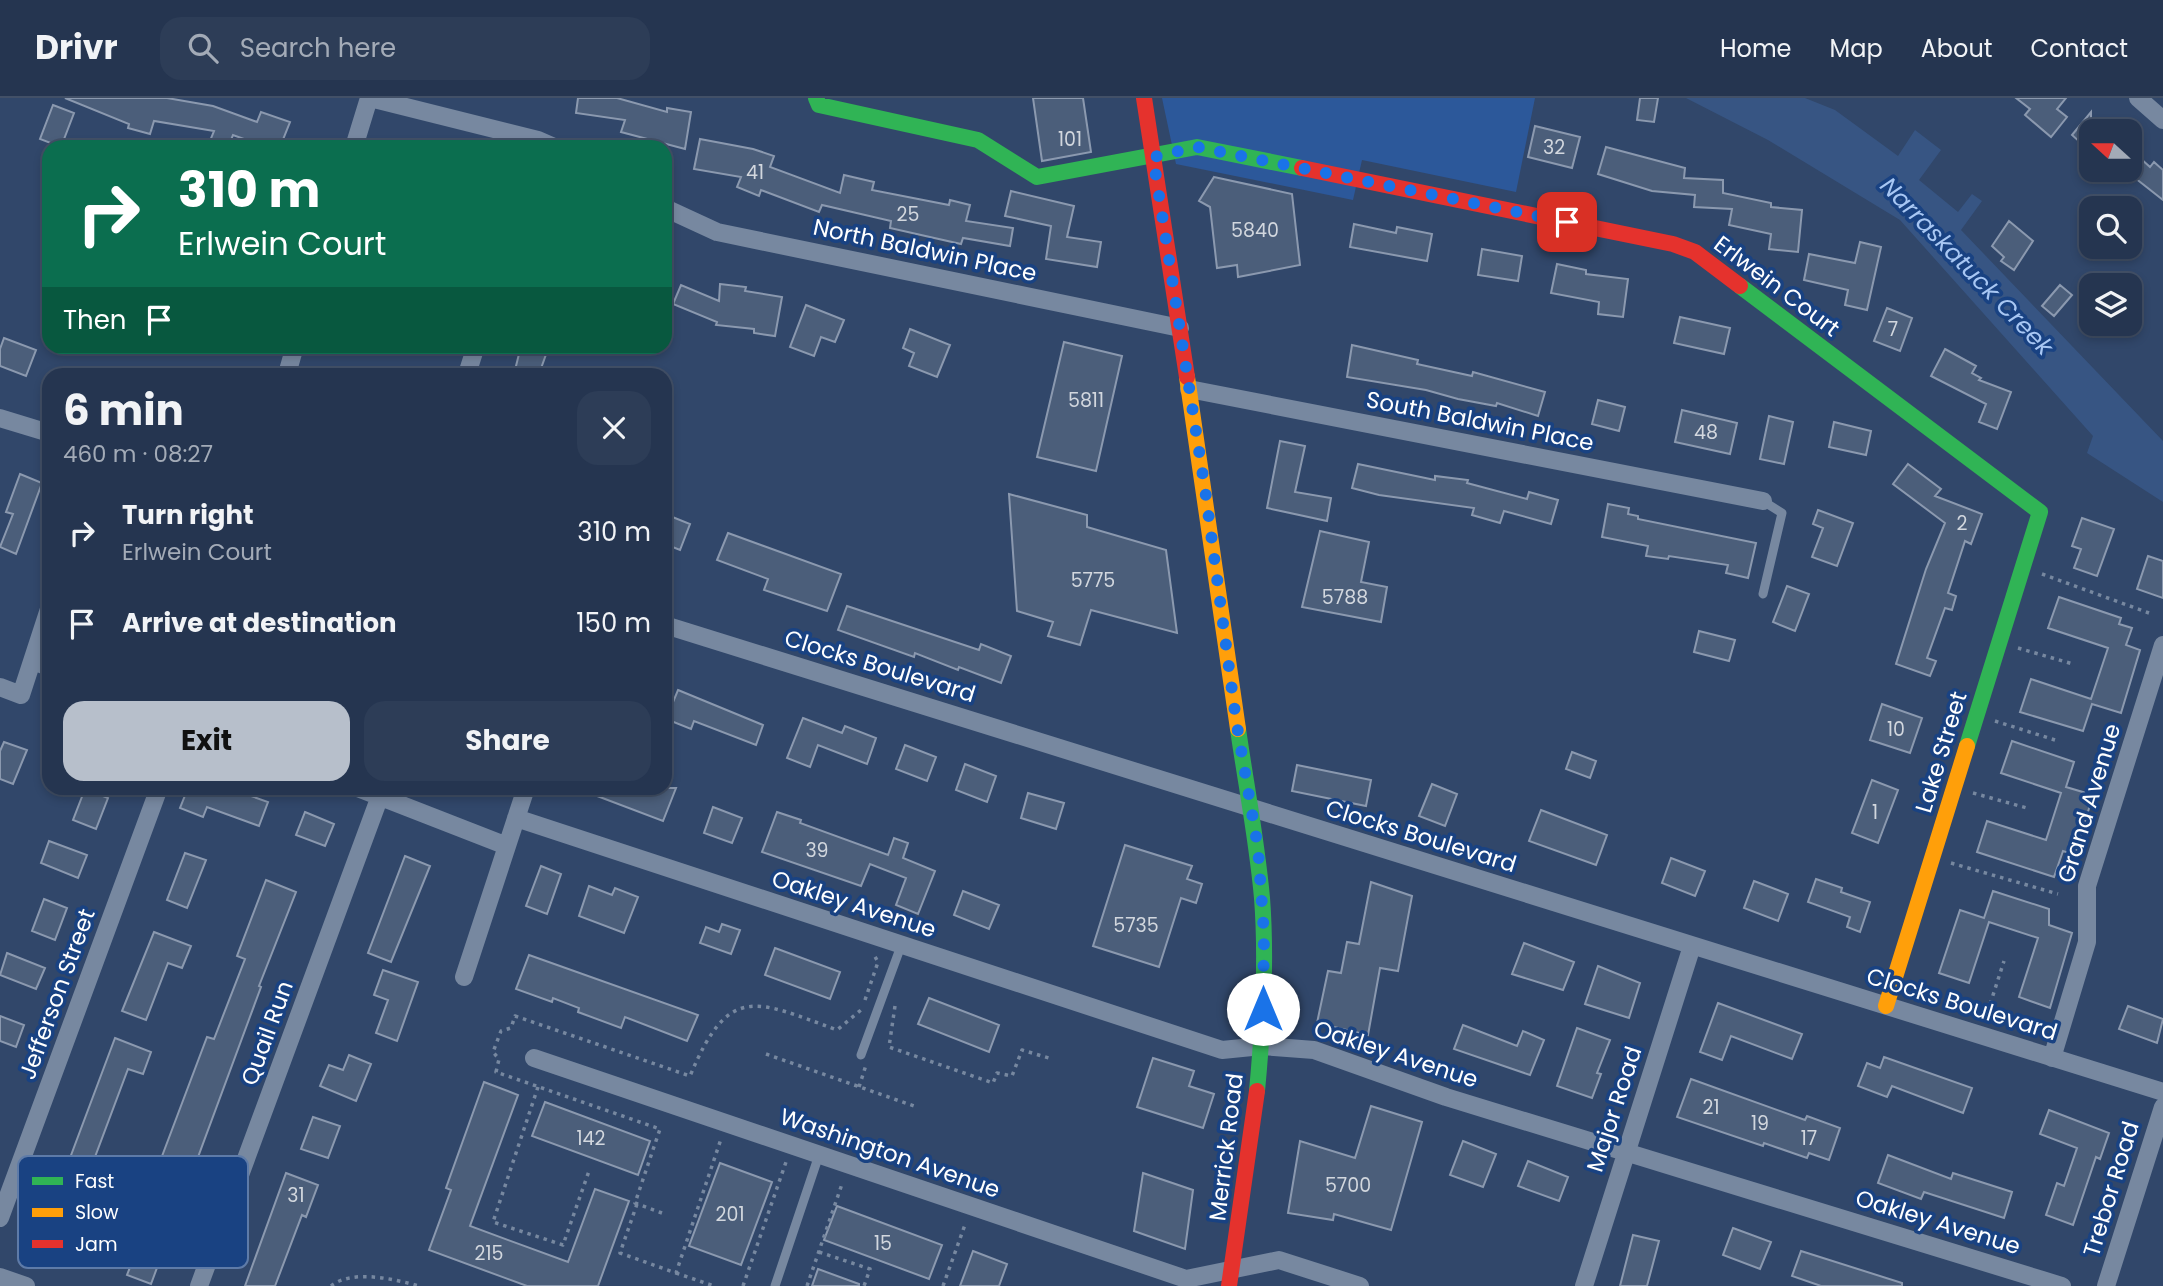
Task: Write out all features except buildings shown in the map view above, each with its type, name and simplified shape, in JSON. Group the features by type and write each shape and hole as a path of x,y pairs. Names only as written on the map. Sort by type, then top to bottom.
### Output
{"street":[{"path":"356,140 370,98 524,140"},
{"name":"Merrick Road","path":"1143,98 1180,328 1236,720 1258,848 1264,934 1262,1046 1230,1278"},
{"path":"2138,98 2163,120"},
{"name":"Erlwein Court","path":"818,102 978,140 1037,177 1197,147 1673,244 1695,252 2040,512"},
{"name":"North Baldwin Place","path":"672,211 717,232 1180,328"},
{"name":"South Baldwin Place","path":"1189,389 1762,501"},
{"path":"0,418 42,431"},
{"name":"Lake Street","path":"1886,1006 2040,512"},
{"name":"Clocks Boulevard","path":"672,627 2163,1092"},
{"name":"Grand Avenue","path":"2052,1058 2087,942 2087,886 2163,645"},
{"path":"0,687 21,695 41,664"},
{"name":"Jefferson Street","path":"23,1156 156,795"},
{"path":"464,977 524,795"},
{"path":"380,796 507,846"},
{"name":"Quail Run","path":"247,1156 380,796"},
{"name":"Oakley Avenue","path":"516,818 1222,1050 1262,1046 1314,1050 1446,1097 2062,1286"},
{"name":"Major Road","path":"1584,1286 1692,946"},
{"name":"Washington Avenue","path":"534,1058 1186,1279 1230,1278 1279,1260 1360,1286"},
{"name":"Trebor Road","path":"2106,1286 2163,1107"},
{"name":"Jefferson Street","path":"0,1218 18,1169"},
{"name":"Quail Run","path":"199,1286 206,1268"},
{"path":"0,1277 26,1286"}],"lane":[{"path":"1762,501 1782,513 1763,594"},
{"path":"865,1056 901,946"},
{"path":"775,1286 819,1155"}],"path":[{"path":"2023,567 2149,612"},
{"path":"2000,642 2073,664"},
{"path":"1977,715 2055,740"},
{"path":"1954,787 2027,808"},
{"path":"1932,858 2057,894"},
{"path":"714,1286 620,1253 660,1129 495,1071 499,1059 493,1052 500,1031 511,1028 514,1016 690,1076 712,1030 732,1013 748,1005 772,1007 836,1030 860,1013 878,962 873,954 879,939"},
{"path":"1980,1035 2004,961"},
{"path":"895,1001 889,1047 993,1083 997,1073 1012,1076 1022,1050 1052,1059"},
{"path":"766,1054 914,1106"},
{"path":"859,1087 865,1056"},
{"path":"538,1087 493,1222 563,1245 589,1171"},
{"path":"676,1273 722,1137"},
{"path":"743,1286 787,1161"},
{"path":"807,1286 842,1184"},
{"path":"637,1204 662,1213"},
{"path":"943,1286 972,1207"},
{"path":"819,1252 870,1269 864,1286"},
{"path":"331,1286 339,1280 373,1278 419,1286"}],"shaded area":[{"path":"1162,98 1535,98 1516,192 1362,160 1353,200 1176,164"}],"water":[{"name":"Narraskatuck Creek","path":"1686,98 1805,98 1835,110 1898,156 1915,130 1941,150 1919,180 1958,212 1972,194 1982,201 1961,230 2163,441 2163,502 2087,453 2093,436 1900,220 1768,140"}],"traffic: fast":[{"path":"816,98 819,105 978,140 1037,177 1197,147 1302,168"},
{"path":"1740,286 2040,512 1967,746"},
{"path":"1238,729 1262,898 1264,995 1257,1091"}],"traffic: slow":[{"path":"1187,377 1238,729"},
{"path":"1886,1006 1967,746"}],"traffic: jam":[{"path":"1144,98 1187,377"},
{"path":"1302,168 1673,244 1695,252 1740,286"},
{"path":"1229,1286 1257,1091"}],"route":[{"path":"1263,1009 1264,934 1258,848 1236,720 1205,489 1153,157 1197,147 1567,222"}]}
